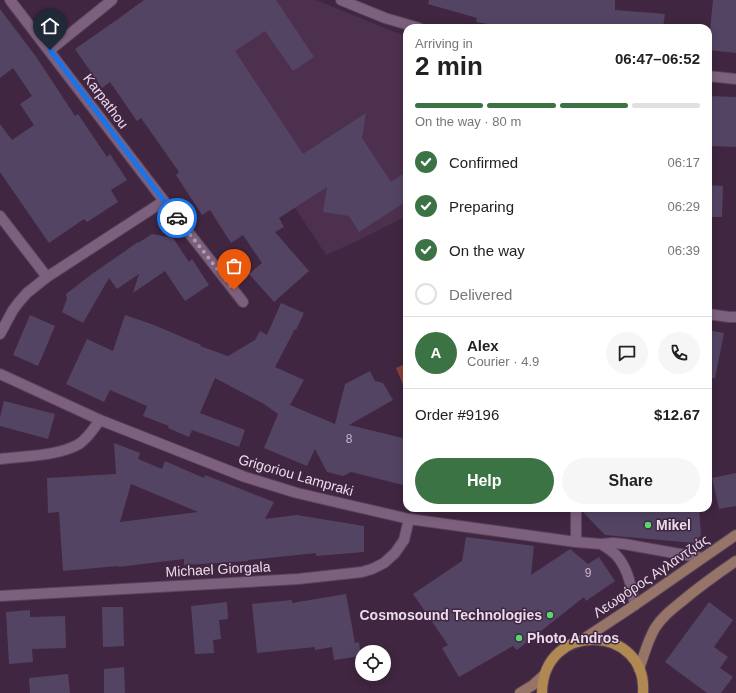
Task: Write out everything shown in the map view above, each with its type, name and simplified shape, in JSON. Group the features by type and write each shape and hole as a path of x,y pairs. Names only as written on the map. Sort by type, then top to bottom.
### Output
{"main road":[{"name":"Λεωφόρος Αγλαντζιάς","path":"582,640 736,535"},
{"path":"640,669 650,639 662,619 700,586 736,561"},
{"path":"542,693 544,675 555,656 564,648 574,643 590,639 599,639 614,643 629,653 640,669 645,691"},
{"path":"520,693 533,685 544,675"}],"street":[{"name":"Karpathou","path":"10,0 243,302"},
{"path":"50,50 112,0"},
{"path":"341,0 385,18 405,24"},
{"path":"712,76 736,78"},
{"path":"0,334 13,310 27,293 47,277 164,201"},
{"path":"0,216 47,277"},
{"path":"712,315 736,318"},
{"name":"Grigoriou Lampraki","path":"0,374 100,420 245,476 297,493 409,519 576,542 624,544 702,558"},
{"path":"0,459 58,452 70,448 80,443 89,435 100,420"},
{"path":"576,512 576,542"},
{"name":"Michael Giorgala","path":"0,596 298,579 362,572 384,563 395,553 404,540 409,519"},
{"path":"601,544 616,555 623,565 628,574 635,605"}],"shaded area":[{"path":"234,0 316,0 403,35 403,218 326,255 187,43"},
{"path":"403,365 403,385 396,368"}],"building":[{"path":"144,0 276,0 314,57 293,71 265,31 235,51 303,154 366,113 362,138 391,182 403,174 403,204 359,232 349,216 323,212 327,187 279,218 284,227 275,232 309,271 274,302 249,274 262,263 243,235 231,243 210,210 202,215 176,175 179,172 141,118 137,121 110,82 102,88 75,49"},
{"path":"429,0 615,0 615,10 665,14 664,24 488,24 476,22 477,18 428,4"},
{"path":"713,0 736,0 736,53 712,50 712,24 711,24"},
{"path":"0,9 37,58 75,116 78,114 107,157 110,154 127,180 111,190 118,202 87,222 84,219 49,243 0,172 0,124 12,140 34,125 20,104 32,96 13,68 0,78"},
{"path":"712,96 736,97 736,147 712,146"},
{"path":"712,185 723,186 722,217 712,217"},
{"path":"152,234 173,238 189,262 192,259 209,285 185,301 165,271 133,293 139,274 117,289 109,278 83,323 62,312 67,299 66,294 92,274"},
{"path":"281,303 304,313 275,367 304,380 290,405 335,424 345,384 370,371 375,381 383,383 393,400 349,425 403,438 403,485 351,472 343,476 327,472 315,449 307,466 264,448 278,414 264,404 215,378 200,413 245,430 239,447 192,430 189,437 168,428 169,426 143,416 147,406 110,390 104,402 66,384 87,339 113,351 125,315 154,325 201,345 200,346 228,356 255,340 260,331 267,335"},
{"path":"30,315 55,326 38,366 13,355"},
{"path":"712,331 724,333 715,378 712,378"},
{"path":"4,401 55,414 48,439 0,426 0,417"},
{"path":"114,443 140,453 138,459 162,469 165,461 204,478 205,475 274,502 265,519 297,515 364,526 364,552 316,556 316,553 248,561 184,565 184,559 118,567 63,571 59,512 48,513 47,478 116,474","holes":["131,484 198,512 120,522"]},
{"path":"736,473 736,506 719,509 712,478"},
{"name":"Mikel","path":"583,512 699,512 701,535 694,543 605,535"},
{"path":"466,537 534,546 531,575 570,549 588,564 599,557 615,581 586,601 584,597 517,650 513,646 459,677 442,648 448,645 413,594 462,561"},
{"path":"346,594 355,643 359,642 359,645 355,645 355,657 334,660 332,647 315,650 315,647 257,653 252,604 292,600 292,603"},
{"path":"227,602 228,619 219,620 221,639 213,640 214,653 195,654 191,606"},
{"path":"709,602 733,620 714,647 728,657 720,668 733,677 721,693 707,693 665,662"},
{"path":"102,607 123,607 124,646 103,647"},
{"path":"30,610 30,617 65,616 66,648 32,649 33,662 9,664 6,612"},
{"path":"124,667 125,693 104,693 104,669"},
{"path":"68,674 70,693 30,693 29,678"}],"way so far":[{"path":"177,218 234,290"}],"place":[{"name":"Mikel","path":"648,525"},
{"name":"Cosmosound Technologies","path":"550,615"},
{"name":"Photo Andros","path":"519,638"}],"route":[{"path":"50,50 177,218"}]}
